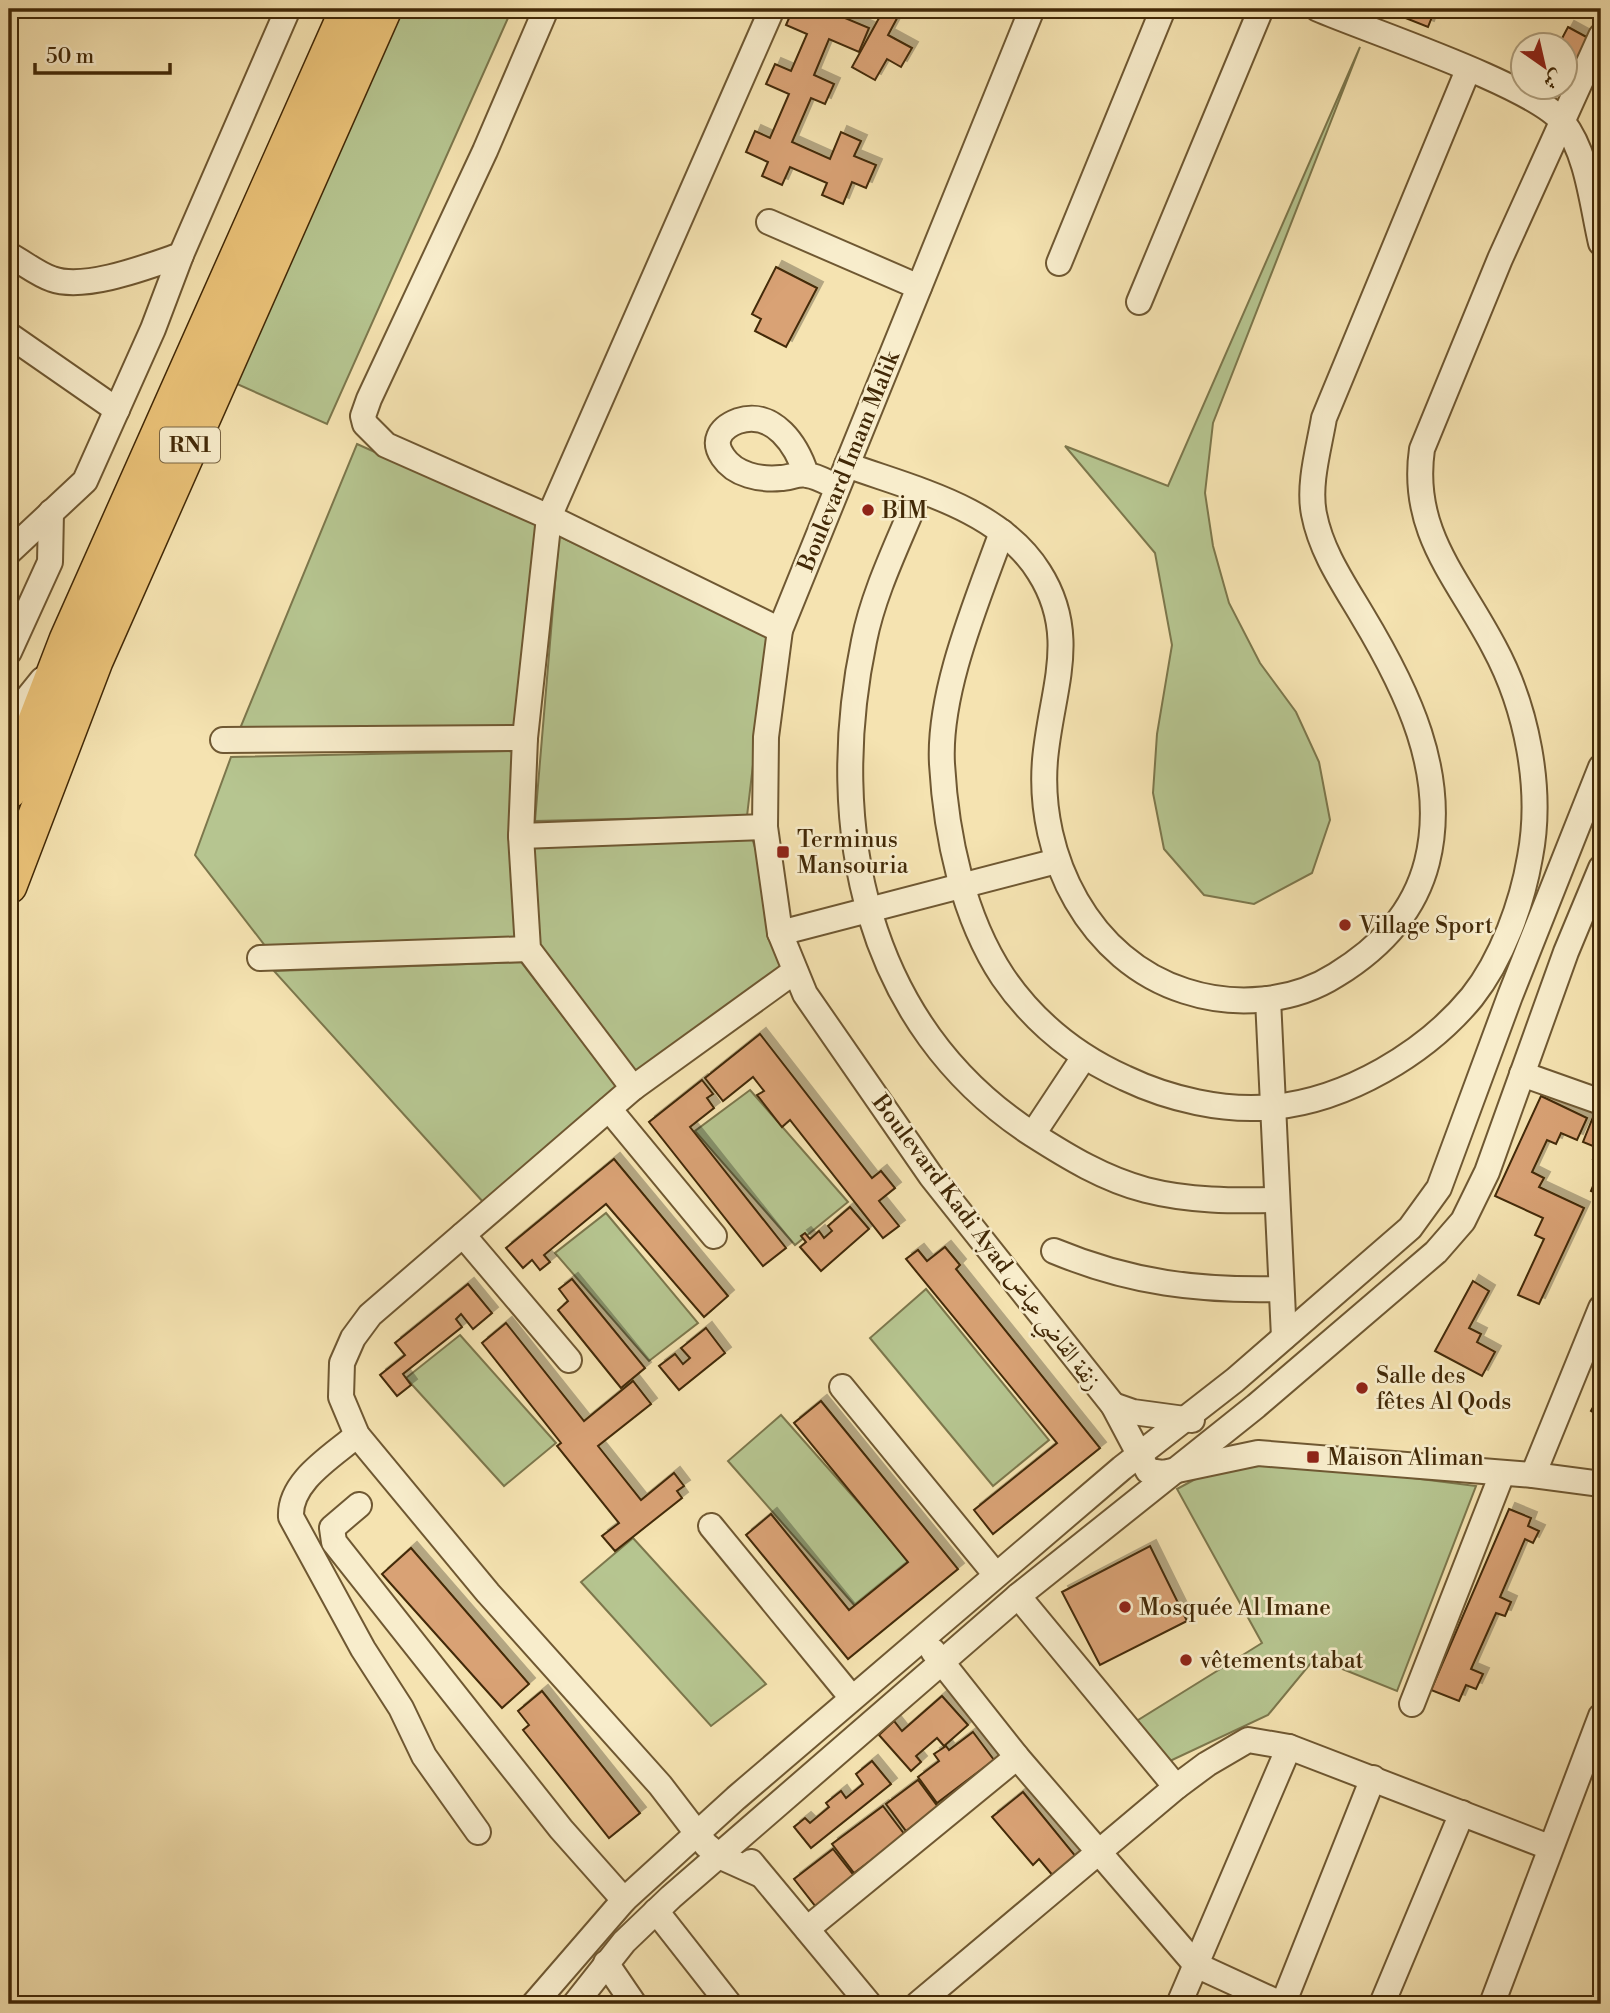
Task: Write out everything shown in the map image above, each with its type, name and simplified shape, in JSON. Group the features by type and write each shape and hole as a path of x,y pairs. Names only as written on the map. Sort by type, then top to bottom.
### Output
{"highway":[{"name":"RN1","path":"9,791 63,651 348,9"},
{"name":"RN1","path":"9,886 95,661 384,9"}],"street":[{"path":"9,552 85,481 288,9"},
{"path":"546,9 485,151 363,416 372,434 386,445 550,517 780,630"},
{"path":"633,1088 528,949 521,836 525,738 550,517 772,9"},
{"name":"Boulevard Imam Malik","path":"780,933 765,827 766,737 780,630 1032,9"},
{"path":"1059,263 1163,9"},
{"path":"1139,302 1261,9"},
{"path":"1318,9 1351,15 1517,92 1562,122 1580,158 1601,243"},
{"path":"1002,532 965,633 944,730 942,762 962,885 982,941 1004,979 1033,1014 1084,1057 1146,1088 1182,1099 1220,1105 1273,1108 1318,1097 1370,1077 1402,1060 1439,1031 1473,996 1492,966 1515,912 1530,858 1534,821 1531,762 1510,680 1495,648 1431,535 1420,504 1418,479 1422,449 1438,404 1601,36"},
{"path":"847,465 972,513 1002,532 1023,551 1042,576 1056,603 1063,633 1045,765 1046,809 1057,861 1079,906 1102,939 1150,979 1188,992 1234,1002 1268,999 1320,985 1357,962 1388,936 1412,901 1427,861 1434,811 1427,759 1399,680 1320,540 1312,510 1314,483 1325,418 1468,70"},
{"path":"769,222 919,287"},
{"path":"9,255 54,280 78,280 126,274 181,255"},
{"path":"9,335 117,410"},
{"path":"806,474 837,487"},
{"path":"919,492 864,639 856,690 851,761 856,859 867,909 886,965 922,1028 943,1056 991,1104 1058,1152 1104,1176 1146,1190 1222,1201 1277,1200"},
{"path":"9,652 50,562 51,512"},
{"path":"9,721 63,651"},
{"path":"223,740 525,738"},
{"path":"534,2004 624,1900 706,1826 996,1575 1284,1337 1410,1228 1439,1188 1506,1007 1601,766"},
{"path":"521,836 765,827"},
{"path":"780,933 1057,861"},
{"path":"575,2004 606,1963 656,1911 1018,1595 1223,1432 1426,1261 1463,1221 1487,1172 1566,952 1601,868"},
{"name":"Boulevard Kadi Ayad زنقة القاضي عياض","path":"780,933 805,994 931,1176 1112,1405 1138,1455"},
{"path":"260,958 528,949"},
{"path":"795,971 633,1088 370,1315 353,1338 342,1363 341,1398 357,1435 488,1593 660,1785 759,1874 869,2004"},
{"path":"1268,999 1284,1337"},
{"path":"1032,1134 1084,1057"},
{"path":"1522,1074 1601,1102"},
{"path":"609,1109 714,1236"},
{"path":"463,1235 569,1360"},
{"path":"1054,1251 1106,1271 1153,1282 1216,1290 1281,1289"},
{"path":"1533,1475 1601,1308"},
{"path":"842,1387 996,1575"},
{"path":"1112,1405 1133,1412 1186,1419 1223,1432 1258,1452"},
{"path":"357,1435 302,1483 290,1505 291,1517 363,1649 401,1708 424,1756 478,1832"},
{"path":"1138,1455 1148,1471 1163,1474 1258,1452 1533,1475 1601,1484"},
{"path":"1412,1704 1502,1474"},
{"path":"359,1505 332,1528 334,1542 562,1829 624,1900"},
{"path":"711,1526 852,1698"},
{"path":"1018,1595 1176,1787"},
{"path":"923,1638 1096,1852 1196,1965 1282,2004 1373,1778"},
{"path":"1492,2004 1549,1847 1601,1716"},
{"path":"918,2004 1176,1787 1248,1740 1289,1747 1549,1847"},
{"path":"1179,2004 1289,1747"},
{"path":"807,1929 1017,1757"},
{"path":"1382,2004 1462,1813"},
{"path":"656,1911 729,2004"},
{"path":"606,1963 634,2004"}],"green space":[{"path":"400,9 512,9 327,424 228,380"},
{"path":"1360,47 1213,423 1205,493 1213,546 1229,603 1260,663 1296,712 1319,762 1330,820 1312,873 1254,904 1204,895 1164,849 1153,793 1157,734 1172,645 1155,553 1065,446 1168,486"},
{"path":"357,444 540,526 517,727 239,731"},
{"path":"559,536 768,637 747,816 535,821"},
{"path":"515,751 516,938 266,947 195,855 231,757"},
{"path":"752,838 792,965 627,1081 540,947 533,848"},
{"path":"521,962 618,1088 484,1203 274,971"},
{"path":"750,1090 848,1202 795,1245 695,1131"},
{"path":"606,1213 698,1323 649,1361 555,1253"},
{"path":"926,1289 1049,1440 993,1486 870,1338"},
{"path":"460,1335 556,1443 504,1486 406,1378"},
{"path":"781,1415 911,1562 856,1607 728,1461"},
{"path":"1238,1456 1476,1486 1397,1691 1315,1658 1268,1715 1170,1761 1135,1722 1262,1643 1177,1489"},
{"path":"633,1538 766,1684 711,1726 581,1582"}],"building":[{"path":"793,9 835,9 833,13 869,28 859,52 829,39 814,75 834,84 825,104 811,98 792,142 830,159 841,132 861,141 854,156 876,165 866,188 852,182 843,204 822,195 827,183 790,167 782,185 762,176 768,162 746,152 755,131 770,138 789,94 766,84 775,64 791,71 807,34 786,25"},
{"path":"884,9 902,9 888,35 912,48 901,67 887,59 875,80 852,67"},
{"path":"1383,9 1435,9 1428,27"},
{"path":"1578,32 1592,40 1578,65"},
{"path":"776,267 817,288 786,347 755,331 761,319 752,314"},
{"path":"760,1034 872,1178 881,1171 895,1188 879,1201 899,1226 883,1238 790,1120 782,1127 757,1095 764,1091 753,1077 723,1101 705,1078"},
{"path":"702,1080 713,1094 707,1098 714,1108 690,1127 786,1248 763,1266 649,1122"},
{"path":"1541,1096 1587,1118 1577,1140 1561,1133 1556,1144 1547,1140 1532,1172 1544,1178 1539,1187 1584,1208 1539,1304 1518,1295 1544,1239 1535,1235 1543,1218 1495,1196"},
{"path":"1593,1117 1601,1120 1601,1162 1593,1159 1598,1148 1583,1142"},
{"path":"614,1159 728,1296 704,1317 606,1204 544,1255 550,1262 540,1270 532,1260 523,1268 506,1248"},
{"path":"1601,1167 1601,1195 1591,1191"},
{"path":"850,1207 869,1229 821,1271 800,1247 806,1242 801,1236 805,1233 810,1239 819,1231 824,1238 832,1231 828,1226"},
{"path":"945,1247 960,1265 956,1269 1100,1448 993,1534 974,1510 1057,1443 906,1259 918,1250 927,1261"},
{"path":"572,1279 645,1368 621,1388 558,1310 568,1301 559,1289"},
{"path":"1473,1281 1489,1291 1469,1328 1481,1334 1477,1342 1495,1352 1482,1376 1435,1351"},
{"path":"468,1284 492,1313 473,1329 461,1314 456,1319 462,1327 403,1374 411,1385 397,1396 380,1375 405,1355 395,1343"},
{"path":"506,1323 584,1421 633,1381 651,1404 598,1446 641,1500 674,1473 684,1486 677,1491 682,1498 615,1551 602,1536 619,1523 557,1446 561,1443 482,1343"},
{"path":"706,1328 725,1353 679,1390 659,1366 675,1354 683,1364 690,1358 681,1348"},
{"path":"1601,1393 1601,1417 1591,1411"},
{"path":"821,1401 958,1569 848,1659 746,1535 771,1514 849,1610 908,1562 794,1423"},
{"path":"1509,1509 1531,1518 1528,1526 1539,1531 1533,1543 1525,1539 1500,1597 1511,1602 1505,1616 1496,1613 1471,1669 1483,1674 1476,1689 1466,1685 1459,1701 1431,1690"},
{"name":"Mosquée Al Imane","path":"1150,1546 1187,1621 1100,1665 1062,1592"},
{"path":"411,1548 529,1684 502,1708 382,1574"},
{"path":"542,1691 640,1813 609,1838 523,1730 529,1725 518,1711"},
{"path":"942,1696 968,1725 944,1746 937,1738 916,1756 921,1762 911,1771 879,1735 894,1721 902,1731"},
{"path":"973,1732 994,1760 937,1803 918,1777 939,1761 934,1754 946,1746 949,1750"},
{"path":"872,1761 891,1784 811,1848 794,1827 805,1818 810,1823 829,1807 826,1803 841,1791 846,1798 863,1784 856,1774"},
{"path":"918,1780 938,1807 906,1831 886,1804"},
{"path":"1023,1792 1077,1858 1054,1877 1039,1859 1033,1865 992,1817"},
{"path":"883,1806 905,1835 854,1873 832,1844"},
{"path":"833,1849 855,1877 816,1907 794,1879"}],"place":[{"name":"BİM","path":"868,510"},
{"name":"Terminus Mansouria","path":"783,852"},
{"name":"Village Sport","path":"1345,925"},
{"name":"Salle des fêtes Al Qods","path":"1362,1388"},
{"name":"Maison Aliman","path":"1313,1457"},
{"name":"Mosquée Al Imane","path":"1125,1607"},
{"name":"vêtements tabat","path":"1186,1660"}]}
